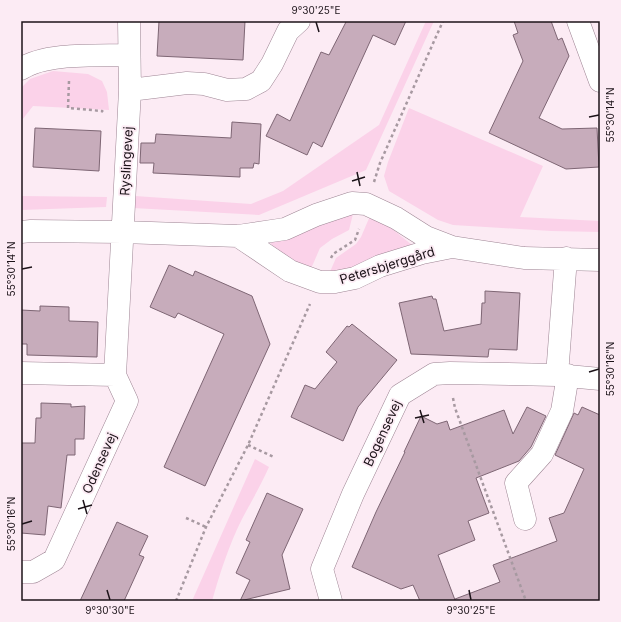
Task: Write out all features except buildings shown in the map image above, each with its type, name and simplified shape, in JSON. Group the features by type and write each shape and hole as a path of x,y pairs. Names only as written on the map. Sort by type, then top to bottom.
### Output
{"street":[{"name":"Ryslingevej","path":"122,232 130,90 129,21"},
{"path":"130,90 187,83 204,84 227,90 246,89 261,81 272,64 288,31 299,21"},
{"path":"578,21 600,81"},
{"path":"21,69 26,65 52,57 129,55"},
{"name":"Petersbjerggård","path":"21,232 122,232 238,236 285,229 316,215 352,203 366,204 396,218 426,237 452,247 524,258 600,260"},
{"name":"Odensevej","path":"21,572 33,572 54,560 127,401 115,376 122,232"},
{"name":"Petersbjerggård","path":"238,236 290,271 320,282 335,282 355,278 380,266 422,253 452,247"},
{"path":"525,519 516,482 542,454 562,411 566,258"},
{"path":"21,374 115,376"},
{"name":"Bogensevej","path":"331,601 322,569 353,494 400,395 434,374 563,375 600,379"}],"path":[{"path":"176,601 206,527 248,445 333,254 355,240 380,163 443,21"},
{"path":"70,57 68,108 102,111 105,117"},
{"path":"450,373 455,408 526,601"},
{"path":"248,445 274,457"},
{"path":"186,518 206,527"}],"shaded area":[{"path":"426,21 434,21 366,170 259,215 133,208 135,196 251,204 283,191 379,125"},
{"path":"53,71 88,74 102,81 107,92 109,110 33,106 22,120 21,88 30,79"},
{"path":"409,108 543,166 520,217 600,221 600,232 551,231 453,225 438,220 389,191 384,176"},
{"path":"21,196 107,197 106,207 21,210"},
{"path":"353,214 349,230 332,239 320,248 310,271 297,267 270,243"},
{"path":"370,216 391,228 412,245 348,270 329,274 336,258 356,244 361,237"},
{"path":"255,459 269,467 233,539 212,601 192,601"}]}
